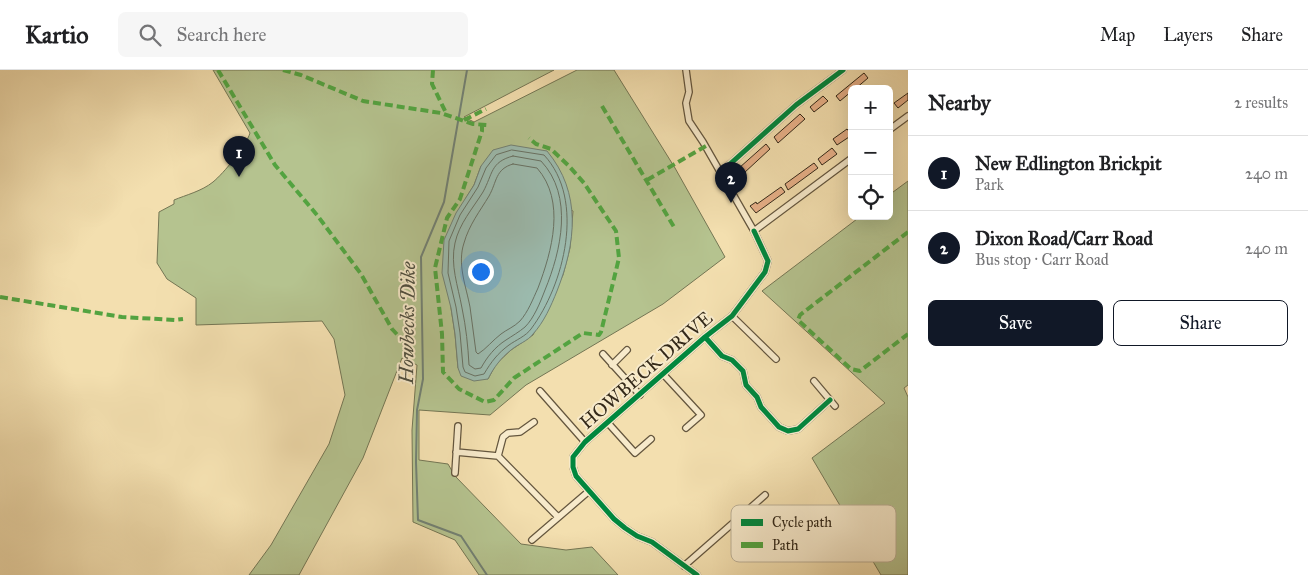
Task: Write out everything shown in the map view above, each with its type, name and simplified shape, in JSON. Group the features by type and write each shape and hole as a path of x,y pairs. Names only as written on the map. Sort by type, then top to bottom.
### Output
{"street":[{"path":"686,70 689,92 686,104 689,120 754,231 848,161"},
{"path":"720,173 796,105 843,70"},
{"path":"893,127 908,116"},
{"name":"HOWBECK DRIVE","path":"697,575 652,542 637,536 614,519 576,476 573,467 573,457 585,442 664,375 705,337 732,316 765,272 768,261 754,231"},
{"path":"732,316 776,359"},
{"path":"705,337 722,356 732,360 743,371 746,384 757,397 761,407 782,429 792,432 798,429 830,400"},
{"path":"612,364 627,350"},
{"path":"603,354 640,394"},
{"path":"664,375 700,415 686,428"},
{"path":"814,382 835,406"},
{"path":"540,391 585,442"},
{"path":"498,456 503,437 508,433 520,432 534,422"},
{"path":"608,423 635,454 651,439"},
{"path":"455,473 458,426"},
{"path":"456,452 498,456 558,517"},
{"path":"532,540 589,491"},
{"path":"755,505 765,496"},
{"path":"684,566 731,525"}],"green space":[{"path":"213,70 554,70 464,117 474,122 577,70 614,70 675,168 725,257 663,304 526,385 490,415 419,410 419,460 448,464 455,476 521,544 566,550 592,547 618,575 479,575 455,540 413,522 412,430 417,365 402,358 363,458 299,575 249,575 271,545 329,444 345,395 334,339 322,321 196,325 196,298 167,279 157,263 159,212 174,204 174,200 213,182 234,159 250,133","holes":["481,166 573,211 570,248 563,275 533,335 511,350 496,364 488,379 458,368 451,308 466,198 474,185"]},
{"path":"908,181 908,385 904,388 908,397 908,575 881,575 873,562 896,562 896,505 840,505 812,458 885,403 762,291 856,220 893,220 893,192"}],"water":[{"path":"511,145 547,151 558,167 571,201 571,237 568,255 557,291 541,324 528,339 504,356 488,379 474,381 461,376 458,368 451,308 442,273 444,240 456,213 474,185 481,166 493,150"}],"building":[{"path":"864,73 868,78 860,85 849,85"},
{"path":"848,86 848,94 840,101 836,96"},
{"path":"908,93 908,100 898,108 894,103"},
{"path":"823,96 828,101 814,112 810,107"},
{"path":"800,114 805,119 778,143 774,137"},
{"path":"847,129 848,130 848,138 837,145 833,139"},
{"path":"766,144 770,149 744,173 739,168"},
{"path":"832,148 837,154 822,165 818,159"},
{"path":"814,163 818,168 788,190 785,184"},
{"path":"781,187 785,192 756,213 750,206 756,202 757,204"}],"waterway":[{"name":"Howbecks Dike","path":"467,70 444,202 421,257 423,379 417,410 418,520 461,536 487,575"}],"marked path":[{"path":"218,70 275,165 317,215 361,274 392,329 406,344 412,355"},
{"path":"283,70 301,75 363,101 441,113 473,124 487,125"},
{"path":"433,70 432,84 447,115"},
{"path":"602,106 674,227"},
{"path":"464,120 486,109"},
{"path":"482,124 482,131 460,199 447,218 435,268 442,334 443,372 459,389 485,402 494,400 514,378 583,333 599,335 619,258 616,231 584,183 551,149 536,144 529,138"},
{"path":"647,180 706,146"},
{"path":"908,232 800,315 798,320 851,369 860,371 908,334"},
{"path":"0,297 122,317 183,319"}],"cycle path":[{"path":"720,173 796,105 843,70"},
{"path":"697,575 652,542 637,536 614,519 576,476 573,467 573,457 585,442 705,337 732,316 765,272 768,261 754,231"},
{"path":"705,337 722,356 732,360 743,371 746,385 757,397 761,407 779,427 788,431 798,429 830,400"}],"place":[{"name":"New Edlington Brickpit","path":"239,177"},
{"name":"Dixon Road/Carr Road","path":"731,203"}]}
